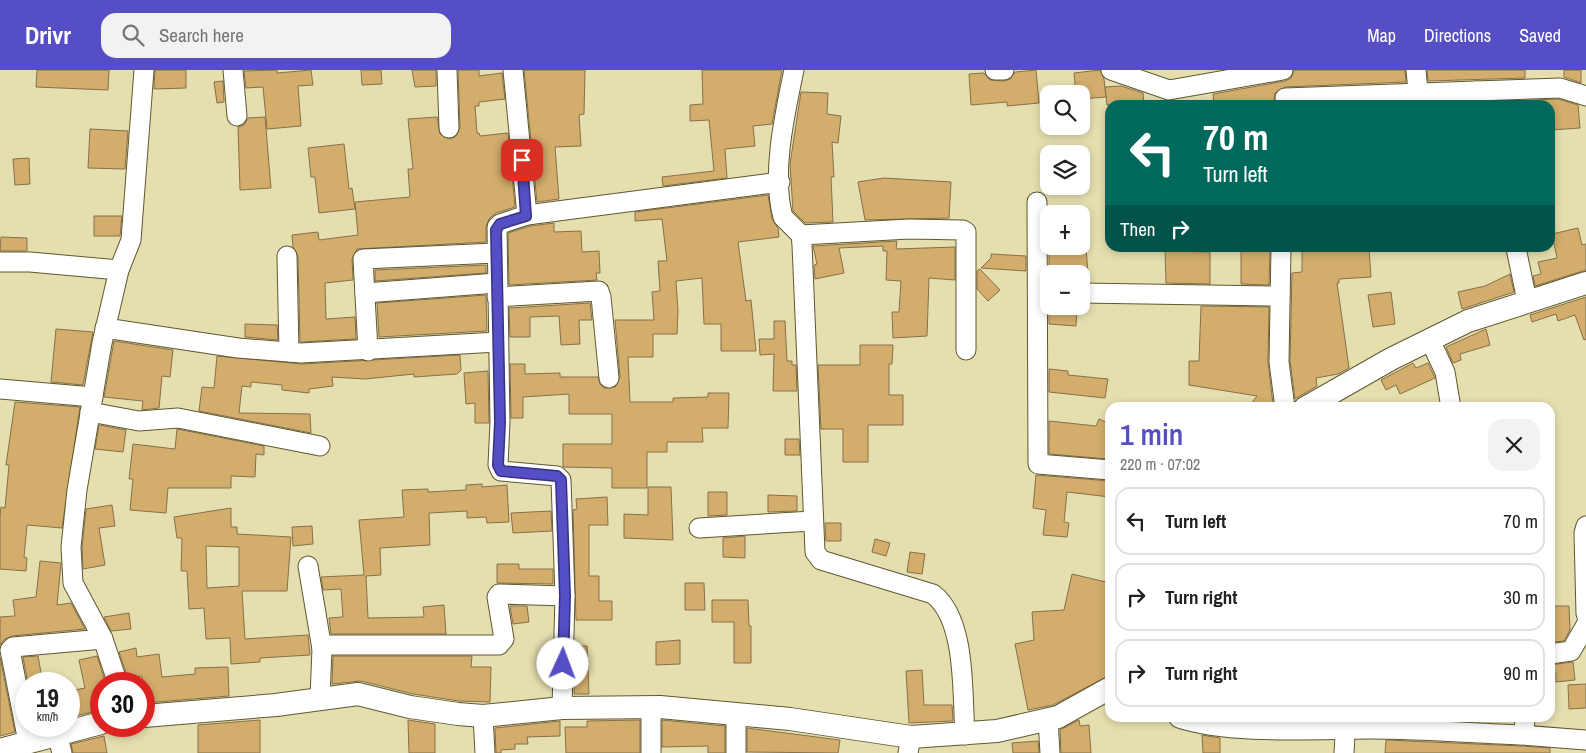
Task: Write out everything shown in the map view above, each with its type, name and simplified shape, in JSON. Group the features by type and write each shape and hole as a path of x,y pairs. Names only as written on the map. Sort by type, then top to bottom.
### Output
{"street":[{"path":"114,672 104,639 76,592 71,564 71,548 78,490 105,328 119,270 131,240 144,70"},
{"path":"234,70 237,116"},
{"path":"447,70 449,128"},
{"path":"513,70 526,216"},
{"path":"794,70 783,121 780,182 782,217 801,235 812,521 815,552 821,560 933,594 946,608 952,618 958,647 966,735"},
{"path":"995,70 1004,70"},
{"path":"1112,70 1169,90 1283,70 1285,100"},
{"path":"1416,70 1418,92"},
{"path":"1300,100 1418,92 1478,98 1560,88 1586,96"},
{"path":"562,708 565,596 561,480 557,476 501,471 498,465 500,422 496,253 498,226 526,216 780,182"},
{"path":"1037,202 1041,265"},
{"path":"801,235 909,229 962,229 965,231 967,274 966,350"},
{"path":"1281,252 1279,362 1284,402"},
{"path":"1517,252 1527,301"},
{"path":"368,351 362,259 496,253"},
{"path":"287,256 289,352"},
{"path":"0,262 30,262 119,270"},
{"path":"1315,402 1391,358 1468,321 1586,283"},
{"path":"364,293 497,290 599,292 602,297 609,378"},
{"path":"1090,293 1280,296"},
{"path":"1042,315 1038,464 1105,470"},
{"path":"105,328 238,348 289,352 368,351 498,342"},
{"path":"1430,340 1445,372 1450,402"},
{"path":"0,389 92,405 139,421 178,418 320,446"},
{"path":"699,528 812,521"},
{"path":"1586,526 1584,533 1586,614"},
{"path":"308,566 322,649 320,697"},
{"path":"322,649 327,644 499,646 504,639 497,597 499,594 565,596"},
{"path":"1555,653 1571,651 1586,626"},
{"path":"6,649 104,639"},
{"path":"6,649 10,653 28,742"},
{"path":"155,715 276,705 320,697 358,694 410,707 483,716 562,708 651,708 790,719 909,745 996,731 1058,717 1105,691"},
{"path":"651,708 651,753"},
{"path":"483,716 485,753"},
{"path":"736,716 736,753"},
{"path":"1048,719 1050,753"},
{"path":"1197,722 1211,725 1263,728 1346,723 1524,726 1586,740"},
{"path":"1344,753 1346,723"},
{"path":"0,750 28,742 59,744 90,728"}],"building":[{"path":"37,70 109,70 108,90 36,87"},
{"path":"155,70 186,70 186,88 154,89"},
{"path":"277,70 277,73 311,70 313,85 298,86 301,126 267,129 263,87 246,88 244,71"},
{"path":"361,70 381,70 382,84 362,85"},
{"path":"412,70 436,70 436,86 415,87"},
{"path":"458,70 479,70 479,76 502,73 505,99 479,102 479,106 475,106 477,133 480,136 508,133 515,207 496,213 489,219 486,227 486,242 357,249 352,259 353,280 325,283 326,319 355,317 356,339 300,342 298,256 293,247 292,235 318,232 319,240 358,235 355,202 410,197 408,169 413,169 408,119 437,117 440,134 449,139 455,137 460,128"},
{"path":"524,70 585,70 584,114 579,115 581,146 555,147 559,199 537,202"},
{"path":"702,70 782,70 772,124 753,126 755,146 725,149 727,178 663,186 662,177 714,171 709,120 690,121 690,105 703,104"},
{"path":"1036,70 1039,103 1007,106 1007,102 971,105 969,74 984,73 990,80 1004,81 1010,79 1015,72"},
{"path":"1100,70 1104,79 1106,97 1090,98 1090,85 1075,85 1074,73"},
{"path":"1294,70 1405,70 1406,82 1285,87 1275,93 1274,100 1214,100 1213,94 1285,81 1291,78"},
{"path":"1427,70 1525,70 1525,78 1428,81"},
{"path":"1564,70 1581,70 1581,83 1564,77"},
{"path":"223,81 224,102 217,103 214,82"},
{"path":"1121,86 1143,93 1144,100 1106,100 1105,87"},
{"path":"801,92 828,93 827,114 841,116 838,143 832,142 834,177 831,177 833,222 805,223 793,211 790,164"},
{"path":"1558,99 1578,105 1580,128 1555,130 1555,100 1536,100"},
{"path":"265,117 271,188 240,190 238,127 244,125 248,118"},
{"path":"90,129 128,131 125,169 88,168"},
{"path":"344,144 349,189 352,188 355,209 319,213 315,177 311,177 308,148"},
{"path":"29,158 30,184 15,185 13,159"},
{"path":"884,178 951,182 949,218 865,220 858,182"},
{"path":"768,195 772,219 778,228 779,237 738,242 746,301 751,300 756,351 721,351 721,324 704,324 702,278 676,281 677,334 653,334 653,357 628,357 630,402 673,402 673,398 708,397 708,393 729,393 728,428 702,428 703,442 667,442 667,452 647,452 647,488 612,488 612,468 563,467 563,444 612,444 612,414 569,414 569,394 523,397 523,418 511,418 510,364 525,364 525,374 560,373 560,377 598,377 600,384 604,388 615,387 620,377 615,320 654,320 652,292 660,291 658,261 667,261 662,219 635,221 635,212"},
{"path":"94,216 122,216 120,236 94,236"},
{"path":"554,223 554,232 581,231 582,252 599,251 600,273 596,273 597,280 509,285 508,233 530,226"},
{"path":"1578,228 1582,245 1586,244 1586,270 1535,286 1533,276 1541,274 1538,262 1557,258 1555,233"},
{"path":"1,237 27,238 27,251 0,251"},
{"path":"897,241 896,249 955,247 955,280 929,278 927,336 893,338 892,312 899,312 901,281 886,280 887,251 883,251 883,246 839,248 844,273 815,279 814,265 817,264 813,246"},
{"path":"1165,252 1210,252 1210,284 1166,283"},
{"path":"1241,252 1270,252 1269,285 1241,284"},
{"path":"1302,252 1369,252 1371,277 1339,279 1339,283 1337,283 1349,368 1338,374 1316,378 1317,386 1295,399 1290,361 1292,273 1302,272"},
{"path":"991,254 1026,256 1026,271 981,268 991,258"},
{"path":"1049,255 1087,255 1087,265 1049,265"},
{"path":"486,265 486,273 375,281 375,270"},
{"path":"980,269 1000,290 988,301 977,289 977,271"},
{"path":"1510,274 1514,292 1462,309 1458,292 1485,286"},
{"path":"1391,292 1395,324 1373,327 1368,295"},
{"path":"486,295 487,331 379,337 377,303"},
{"path":"1586,297 1586,339 1584,340 1575,315 1558,321 1556,314 1532,322 1530,315"},
{"path":"590,303 592,320 579,320 580,344 561,345 559,316 530,317 530,337 510,337 509,308"},
{"path":"1201,306 1269,307 1268,362 1273,402 1252,402 1257,396 1189,385 1189,361 1199,361"},
{"path":"1049,315 1077,315 1076,326 1049,324"},
{"path":"774,321 785,321 787,361 792,361 792,365 796,365 797,391 773,391 774,354 760,355 759,339 774,339"},
{"path":"245,324 277,325 278,340 245,337"},
{"path":"56,329 93,332 83,385 51,382"},
{"path":"1486,329 1490,345 1460,354 1461,360 1453,363 1446,347"},
{"path":"114,341 173,350 170,377 162,376 159,408 142,410 143,401 104,397"},
{"path":"860,345 893,345 892,364 889,364 889,395 903,395 903,425 868,425 868,462 843,462 843,429 821,429 818,365 860,365"},
{"path":"460,355 461,370 457,374 414,377 414,374 365,379 332,377 333,386 309,389 309,393 282,390 282,385 251,382 251,387 242,386 239,413 310,414 311,433 199,411 202,387 214,388 217,356 302,364"},
{"path":"1413,363 1416,368 1428,363 1435,378 1400,394 1396,385 1386,390 1381,380"},
{"path":"1049,369 1068,371 1068,375 1108,379 1105,398 1049,392"},
{"path":"488,371 489,423 475,423 475,403 466,404 464,373"},
{"path":"15,402 80,407 62,528 27,525 24,557 27,558 26,571 0,569 0,516 1,507 5,508 9,465 6,465"},
{"path":"1099,419 1105,422 1105,459 1049,454 1049,421 1096,426"},
{"path":"99,425 126,430 123,452 95,449"},
{"path":"177,429 264,446 264,455 256,454 255,477 231,476 231,488 168,488 166,513 130,510 133,479 129,479 133,444 175,449"},
{"path":"785,439 799,439 800,455 785,455"},
{"path":"1036,475 1105,481 1105,496 1067,492 1064,522 1069,523 1067,537 1043,535 1046,510 1033,508"},
{"path":"482,484 482,487 507,485 509,522 487,523 486,517 467,518 467,511 429,513 430,545 380,548 381,575 366,576 368,618 424,617 423,607 444,605 446,634 331,634 329,618 343,617 341,589 323,590 321,577 364,575 359,520 404,517 402,490 428,489 428,492 466,490 466,485"},
{"path":"648,487 671,487 673,540 624,538 624,514 648,515"},
{"path":"708,492 727,492 727,515 708,516"},
{"path":"768,495 797,496 797,511 768,512"},
{"path":"607,497 608,525 589,525 589,576 599,576 599,601 612,601 612,620 576,620 573,510 577,509 576,499"},
{"path":"112,505 115,526 99,528 105,565 83,569 82,547 86,509"},
{"path":"231,508 231,527 237,527 237,534 291,537 287,591 242,591 245,639 308,635 310,655 260,658 260,662 231,664 230,638 206,639 204,608 189,609 187,571 181,571 182,538 177,538 174,517","holes":["206,546 239,547 239,586 207,588"]},
{"path":"551,511 552,531 513,533 511,513"},
{"path":"825,523 841,523 841,541 826,541"},
{"path":"312,526 313,544 293,546 292,527"},
{"path":"745,536 745,558 723,557 723,538"},
{"path":"875,539 890,543 886,556 872,552"},
{"path":"910,552 925,554 922,574 907,572"},
{"path":"40,561 61,563 57,605 71,603 85,629 12,636 5,639 0,645 0,617 15,616 13,600 36,597"},
{"path":"497,564 519,564 519,569 553,569 553,584 497,583"},
{"path":"1072,574 1105,582 1105,678 1053,705 1028,710 1015,644 1034,640 1032,612 1064,610"},
{"path":"685,583 704,583 705,610 685,610"},
{"path":"712,600 748,600 749,626 751,626 751,663 734,663 734,622 712,622"},
{"path":"510,606 527,606 529,622 513,624"},
{"path":"1555,606 1569,606 1570,630 1564,641 1555,642"},
{"path":"129,613 131,629 111,631 104,617"},
{"path":"680,640 680,664 656,665 656,642"},
{"path":"575,646 587,646 589,694 574,694"},
{"path":"136,648 137,657 159,654 162,677 195,674 195,668 228,667 229,696 155,702 155,672 126,672 119,652"},
{"path":"38,656 41,672 26,672 23,657"},
{"path":"97,656 102,672 90,672 90,713 80,715 80,689 85,688 79,660"},
{"path":"333,656 472,656 471,667 491,667 490,702 459,701 413,694 361,681 332,684"},
{"path":"0,657 15,732 0,736"},
{"path":"1573,662 1575,680 1556,682 1555,664"},
{"path":"922,670 924,705 952,705 953,721 909,723 906,671"},
{"path":"1586,684 1586,708 1569,709 1568,685"},
{"path":"260,720 260,753 198,753 198,725"},
{"path":"408,720 435,724 435,753 409,753"},
{"path":"640,720 640,753 566,753 565,727 587,727 587,721"},
{"path":"662,720 725,726 725,753 708,753 708,746 662,747"},
{"path":"1079,720 1080,726 1089,725 1091,753 1061,753 1060,730"},
{"path":"560,721 560,736 527,737 528,744 515,744 515,749 501,750 501,753 496,753 495,728"},
{"path":"747,728 840,740 838,753 747,752"},
{"path":"1202,735 1220,738 1220,753 1203,753"},
{"path":"104,737 107,753 73,753 71,744"},
{"path":"1386,740 1550,748 1550,753 1385,753"},
{"path":"1038,741 1039,753 1013,753 1012,743"}],"route":[{"path":"522,160 526,216 500,224 496,230 500,422 498,465 501,471 557,476 561,480 565,596 563,664"}]}
